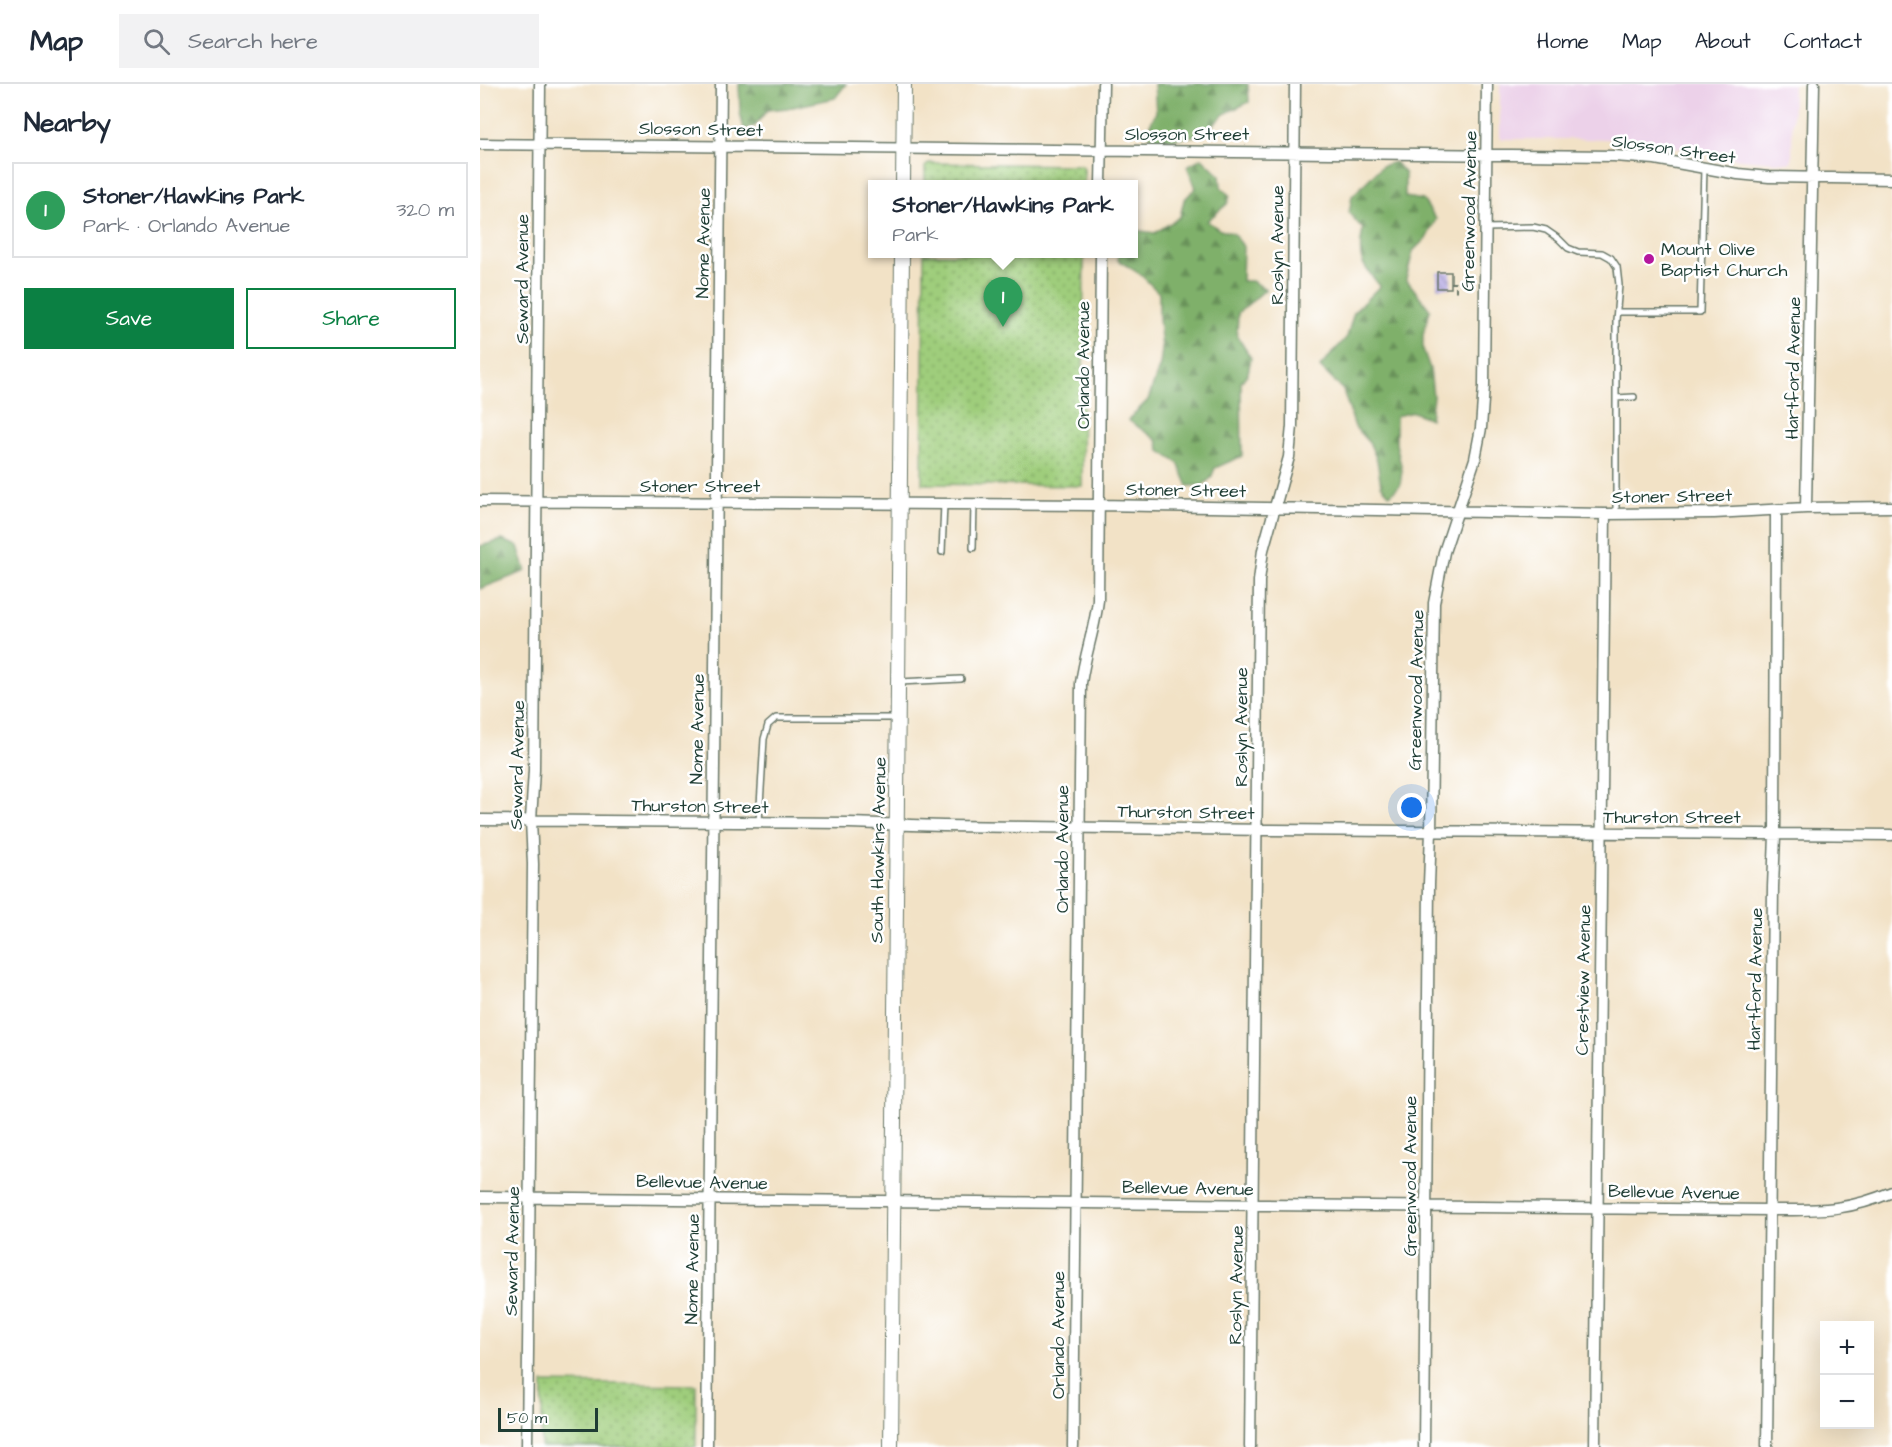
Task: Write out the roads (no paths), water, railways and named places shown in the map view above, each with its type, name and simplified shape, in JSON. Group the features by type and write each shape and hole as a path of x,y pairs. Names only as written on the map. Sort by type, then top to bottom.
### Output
{"street":[{"name":"Seward Avenue","path":"527,1447 533,864 531,820 534,770 540,84"},
{"name":"Nome Avenue","path":"707,1447 721,84"},
{"path":"903,180 904,84"},
{"path":"1101,180 1103,84"},
{"name":"Roslyn Avenue","path":"1250,1447 1258,581 1263,550 1289,457 1292,426 1295,84"},
{"name":"Greenwood Avenue","path":"1424,1447 1434,603 1443,552 1475,459 1481,428 1484,386 1487,84"},
{"name":"Hartford Avenue","path":"1806,508 1814,84"},
{"name":"Slosson Street","path":"480,144 1614,156 1655,159 1738,174 1892,179"},
{"name":"South Hawkins Avenue","path":"891,1447 902,258"},
{"name":"Orlando Avenue","path":"1073,1447 1081,683 1084,662 1094,631 1098,600 1101,258"},
{"name":"Stoner Street","path":"480,501 1099,505 1610,514 1892,507"},
{"name":"Hartford Avenue","path":"1767,1447 1775,835 1776,511"},
{"name":"Crestview Avenue","path":"1595,1447 1601,834 1610,514"},
{"name":"Thurston Street","path":"480,820 1601,834 1892,835"},
{"name":"Bellevue Avenue","path":"480,1197 1831,1210 1852,1207 1892,1192"}],"lane":[{"path":"1617,312 1700,312 1704,167"},
{"path":"1485,228 1533,227 1546,230 1559,238 1568,248 1578,252 1602,253 1611,258 1617,267 1619,285 1616,398 1610,514"},
{"path":"1616,398 1634,397"},
{"path":"942,552 944,504"},
{"path":"973,548 974,504"},
{"path":"897,682 961,679"},
{"path":"759,824 764,739 768,725 776,718 897,718"}],"place":[{"name":"Mount Olive Baptist Church","path":"1649,259"},
{"name":"Stoner/Hawkins Park","path":"1003,327"}]}
